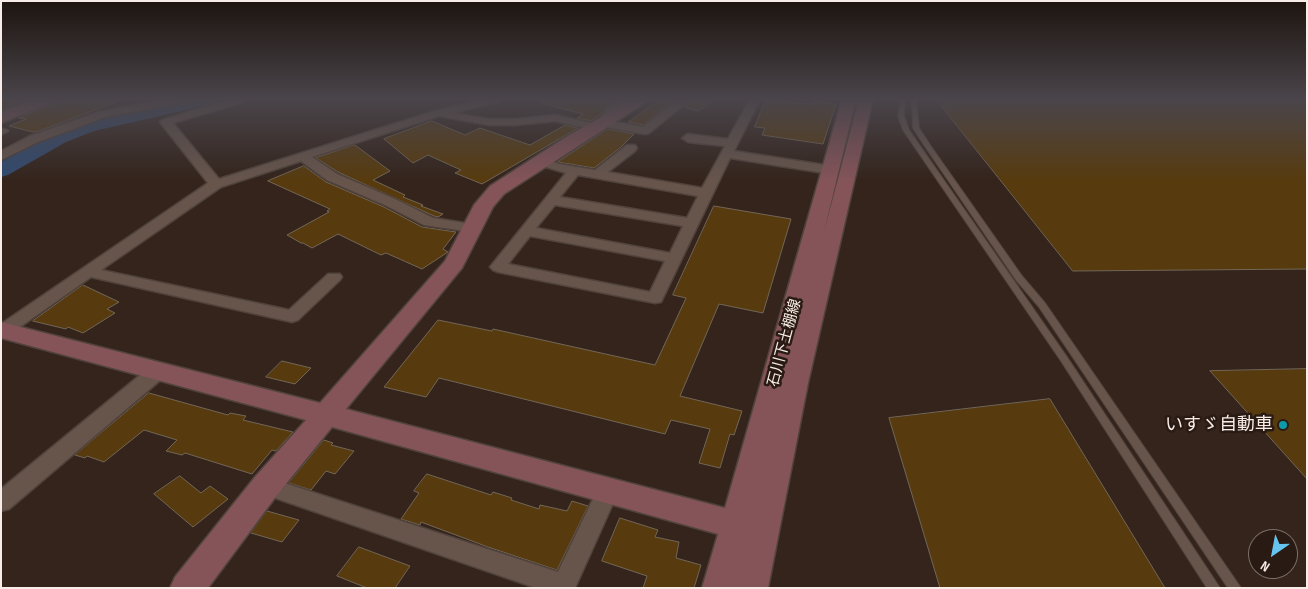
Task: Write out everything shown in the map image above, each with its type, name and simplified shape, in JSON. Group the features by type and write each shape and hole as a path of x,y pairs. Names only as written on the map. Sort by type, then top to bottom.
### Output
{"street":[{"path":"1,156 34,139 68,126"},
{"path":"170,126 216,184"},
{"path":"2,331 216,184 396,126"},
{"path":"188,588 266,486 454,263 484,205 497,190 597,126"},
{"path":"619,126 644,130 649,126"},
{"path":"575,170 498,267 655,298 706,192 741,126"},
{"name":"石川下土棚線","path":"751,588 748,528 831,170 843,126"},
{"name":"石川下土棚線","path":"719,588 748,528 795,383 856,145 854,126"},
{"path":"688,138 729,149 831,170"},
{"path":"597,174 631,148"},
{"path":"302,156 332,177 390,202 428,222 472,228"},
{"path":"540,161 575,170 706,192"},
{"path":"551,200 691,223"},
{"path":"526,231 674,258"},
{"path":"88,272 292,316 334,277"},
{"path":"2,331 325,414 748,528"},
{"path":"1,502 157,372"},
{"path":"266,486 399,529 563,587 608,490"}],"lane":[{"path":"905,126 1064,359 1214,588"},
{"path":"916,126 1019,278 1042,305 1236,588"}],"building":[{"path":"11,126 51,126 33,132"},
{"path":"417,126 445,126 465,135 480,128 530,145 562,126 578,128 482,184 455,173 461,170 428,155 413,163 384,139"},
{"path":"829,126 823,144 762,135 765,128 755,127"},
{"path":"958,126 1307,126 1307,269 1073,271"},
{"path":"608,129 634,134 594,168 558,162"},
{"path":"355,145 390,171 373,180 405,195 403,197 423,205 421,206 443,214 438,217 434,216 338,172 316,158"},
{"path":"304,166 326,182 384,207 422,227 456,232 443,249 448,252 422,269 386,253 381,255 338,234 312,248 287,235 329,212 327,211 330,209 268,181"},
{"path":"714,206 791,219 763,313 719,304 680,396 742,411 734,435 730,434 720,468 699,463 710,429 671,420 665,434 439,378 426,397 384,387 438,320 492,331 493,329 655,365 686,298 673,295"},
{"path":"83,285 119,302 107,309 115,313 83,333 68,327 66,329 33,321"},
{"path":"282,361 311,368 295,384 266,377"},
{"name":"いすゞ自動車","path":"1307,369 1307,479 1210,371"},
{"path":"149,393 228,415 230,413 246,416 243,420 293,432 276,451 272,450 252,474 185,453 182,455 166,451 177,440 144,430 104,462 87,456 85,458 75,455"},
{"path":"1050,399 1165,588 940,588 889,418"},
{"path":"324,440 333,443 331,445 354,451 335,474 326,471 311,490 289,483"},
{"path":"427,474 491,495 493,492 539,509 540,505 567,511 572,501 588,506 557,570 421,522 420,525 401,519 419,493 414,491"},
{"path":"180,476 201,493 210,486 228,499 193,527 154,494"},
{"path":"267,511 299,520 282,542 251,533"},
{"path":"620,518 658,530 655,537 679,542 676,558 701,565 694,588 643,588 647,576 602,561"},
{"path":"359,547 410,566 395,588 367,588 337,576"}],"waterway":[{"path":"1,171 59,138 90,126"}],"place":[{"name":"いすゞ自動車","path":"1283,425"}]}
